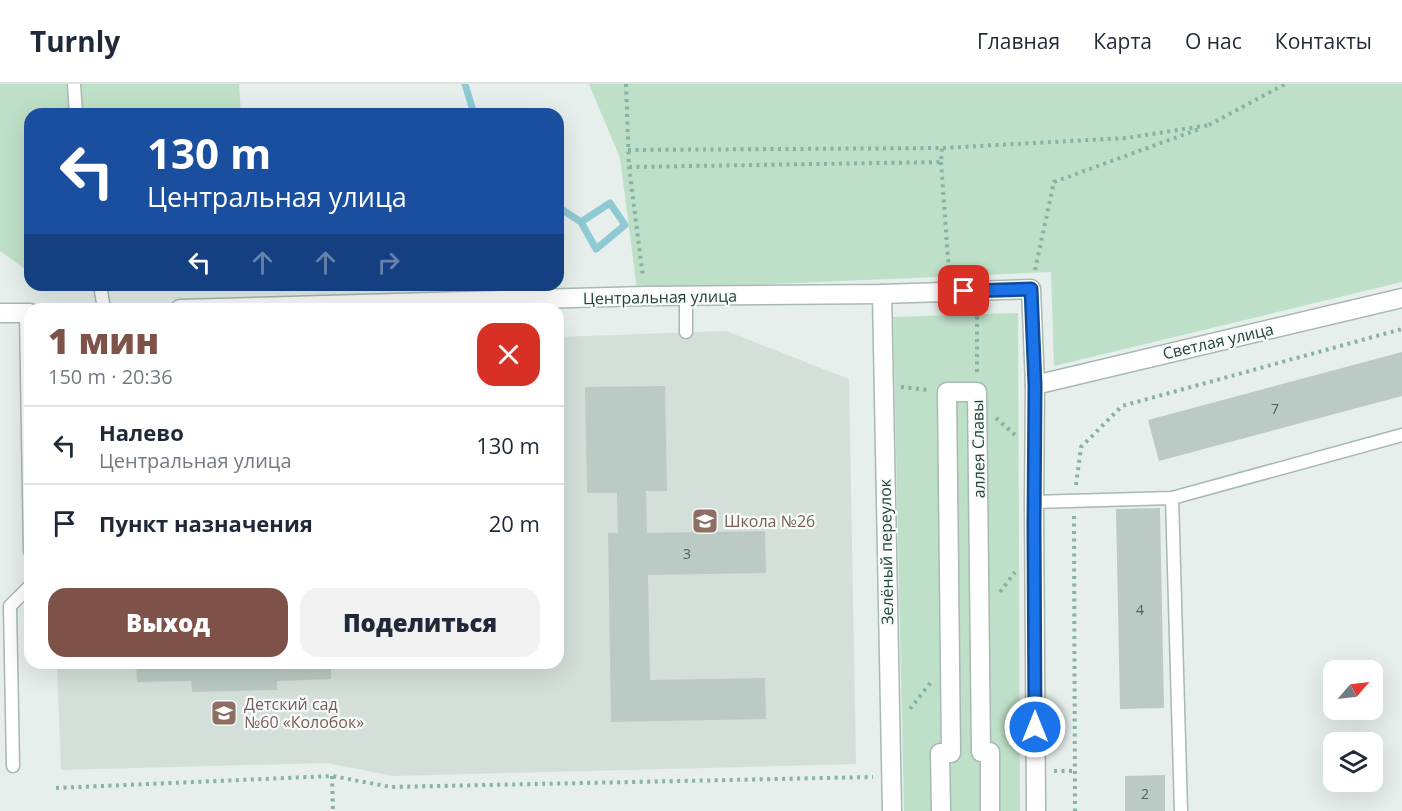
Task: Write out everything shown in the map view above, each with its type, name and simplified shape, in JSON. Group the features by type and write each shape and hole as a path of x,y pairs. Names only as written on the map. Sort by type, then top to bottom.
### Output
{"street":[{"name":"Центральная улица","path":"413,303 1031,289"},
{"path":"1031,289 1035,385 1036,811"},
{"name":"Зелёный переулок","path":"882,294 892,811"},
{"name":"Светлая улица","path":"1035,385 1402,298"},
{"path":"0,313 24,313"},
{"name":"аллея Славы","path":"941,811 940,753 951,753 948,392 977,397 981,752 990,752 990,811"},
{"path":"951,753 981,752"}],"lane":[{"path":"74,84 76,108"},
{"path":"686,296 686,333"},
{"path":"1034,502 1172,498 1402,435"},
{"path":"1172,498 1181,811"},
{"path":"13,766 10,606 24,592"}],"path":[{"path":"626,84 629,167 646,297"},
{"path":"1031,289 1054,182 1210,125 1285,84"},
{"path":"628,150 942,148 1126,138 1210,125"},
{"path":"942,148 941,162 951,291"},
{"path":"629,167 941,162"},
{"path":"977,291 977,397 1034,452"},
{"path":"882,385 948,392"},
{"path":"56,788 332,776 391,787 891,777"},
{"path":"332,776 333,811"}],"shaded area":[{"name":"Школа №26","path":"726,331 849,379 856,764 393,776 327,763 61,770 57,669 564,669 564,337"}],"green space":[{"path":"0,84 239,84 241,108 24,108 24,268 0,251"},
{"path":"589,84 1402,84 1402,282 1054,366 1051,272 637,290 620,158"},
{"path":"1018,313 1020,811 904,811 893,317"}],"building":[{"path":"1402,352 1402,396 1159,461 1148,420"},
{"path":"665,386 667,491 646,491 647,533 765,531 766,573 648,575 650,680 765,678 766,719 611,722 608,533 618,533 617,493 587,493 585,387"},
{"path":"1160,508 1164,708 1120,709 1116,509"},
{"path":"136,669 331,669 331,679 277,681 277,690 192,692 191,681 137,682"},
{"path":"1165,775 1165,811 1125,811 1125,776"}],"waterway":[{"path":"465,84 472,108"},
{"path":"610,203 625,225 596,249 581,222 610,203"},
{"path":"564,211 581,222"}],"place":[{"name":"Школа №26","path":"705,521"},
{"name":"Детский сад №60 «Колобок»","path":"224,713"}],"route":[{"path":"964,291 1031,289 1035,385 1035,727"}]}
